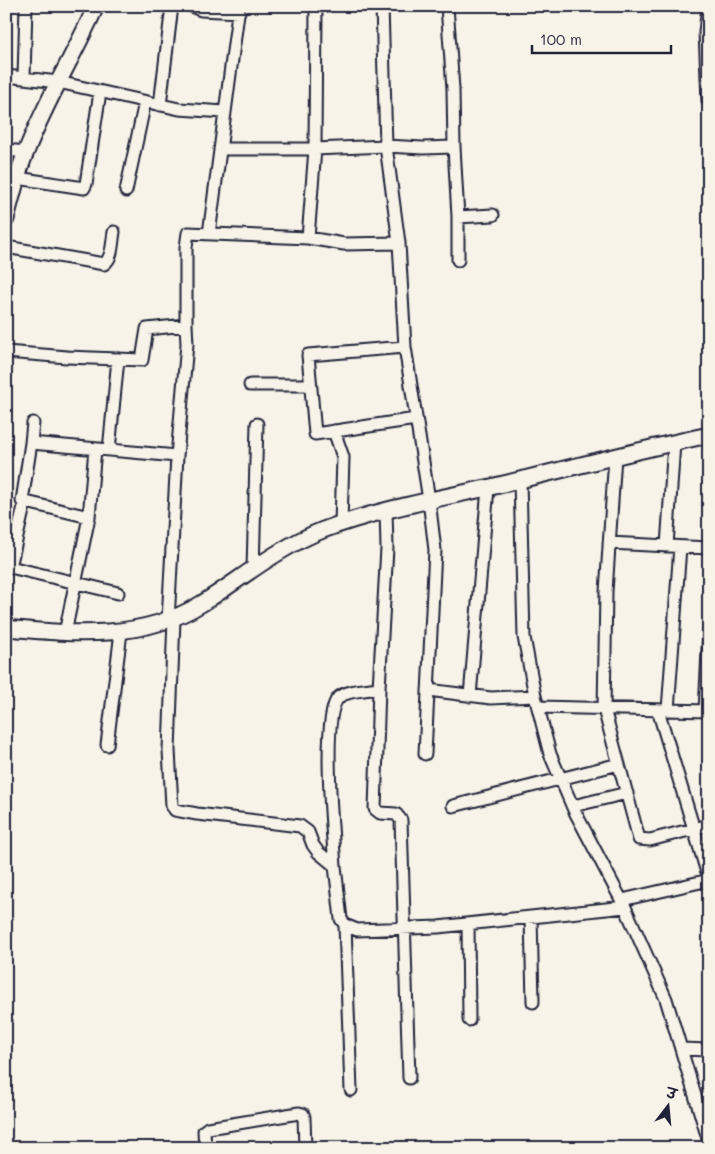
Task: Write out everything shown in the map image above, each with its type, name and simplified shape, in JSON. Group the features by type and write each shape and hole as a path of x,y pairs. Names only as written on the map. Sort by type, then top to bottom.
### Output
{"street":[{"path":"24,77 26,6"},
{"path":"6,219 12,187 26,152 96,6"},
{"path":"160,105 172,6"},
{"path":"191,6 201,10 239,9 208,234"},
{"path":"308,238 315,149 316,6"},
{"path":"382,6 386,146 399,243 405,347 429,500 434,550 425,754"},
{"path":"447,6 453,89 458,260"},
{"path":"708,6 705,32 708,101"},
{"path":"6,76 58,82 179,109 226,112"},
{"path":"12,187 84,188 100,92"},
{"path":"126,191 145,102"},
{"path":"220,149 315,149 386,146 454,147"},
{"path":"6,150 26,152"},
{"path":"458,218 492,215"},
{"path":"6,247 104,264 108,262 114,232"},
{"path":"335,866 318,852 308,832 300,826 197,814 175,810 172,806 169,750 171,620 178,456 187,344 187,234 308,238 344,244 399,243"},
{"path":"6,352 66,358 142,360 147,329 186,326"},
{"path":"405,347 308,355 315,434 416,419"},
{"path":"109,450 118,359"},
{"path":"250,386 310,385"},
{"path":"33,423 22,501 88,516"},
{"path":"253,569 256,424"},
{"path":"334,431 343,457 341,524"},
{"path":"6,628 65,633 121,632 171,620 200,605 253,569 307,537 341,524 386,510 488,488 615,456 709,435"},
{"path":"30,443 178,456"},
{"path":"667,546 674,443"},
{"path":"65,633 88,516 95,449"},
{"path":"615,456 606,592 604,709 639,839 650,840 709,824"},
{"path":"520,480 524,637 536,702 550,754 572,806 623,904 666,999 681,1050 704,1113 709,1142"},
{"path":"470,696 488,488"},
{"path":"25,502 8,567 118,593"},
{"path":"386,510 375,809 380,813 396,814 401,820 409,1078"},
{"path":"609,543 709,548"},
{"path":"345,925 357,930 404,929 531,917 623,904 709,879 693,828 663,710 680,547"},
{"path":"428,690 604,709 707,711 709,631"},
{"path":"107,745 121,632"},
{"path":"351,1090 345,925 342,919 335,866 328,755 331,725 335,704 339,697 349,693 379,688"},
{"path":"453,806 619,764"},
{"path":"572,806 627,792"},
{"path":"531,917 533,1002"},
{"path":"468,924 469,1020"},
{"path":"681,1050 709,1050"},
{"path":"204,1148 204,1131 208,1128 299,1113 303,1114 304,1117 305,1148"}]}
